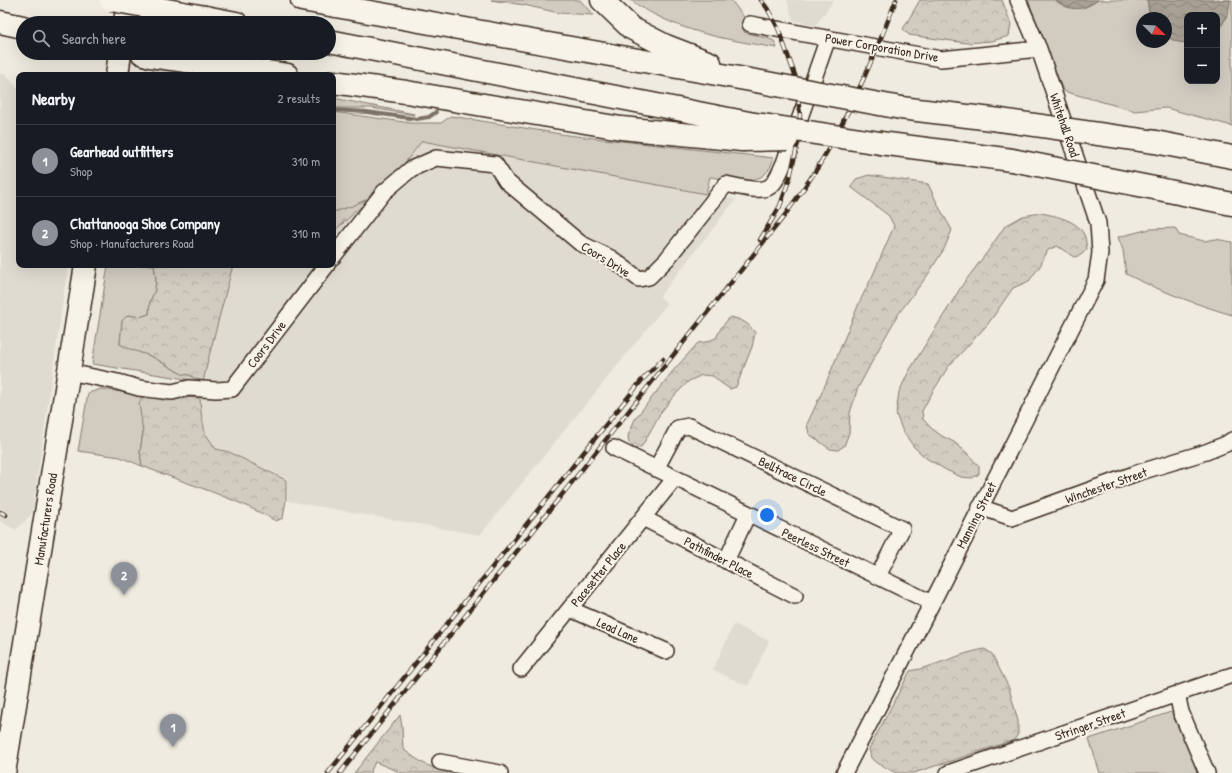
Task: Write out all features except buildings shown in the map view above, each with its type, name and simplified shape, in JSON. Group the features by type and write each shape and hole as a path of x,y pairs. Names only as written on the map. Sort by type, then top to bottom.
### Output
{"main road":[{"path":"111,0 199,16"},
{"path":"126,16 128,0"},
{"path":"302,0 901,108 1000,120 1155,142 1232,157"},
{"path":"602,0 631,28 666,46 756,81"},
{"path":"336,43 746,131"},
{"path":"117,72 119,60"},
{"path":"179,60 265,72"},
{"path":"336,82 406,92 621,128 746,131 857,139 1012,160 1232,204"},
{"name":"Manufacturers Road","path":"4,773 86,268"}],"street":[{"name":"Whitehall Road","path":"1018,0 1039,49 1098,223 1100,253"},
{"name":"Power Corporation Drive","path":"750,24 941,59 1039,49"},
{"name":"Coors Drive","path":"336,253 384,192 411,169 436,158 495,164 506,181 580,243 610,258 639,280 649,277 666,259 726,184 759,190 769,188 774,183 784,163 828,38"},
{"name":"Manning Street","path":"844,773 1096,280 1100,253"},
{"name":"Coors Drive","path":"69,372 118,382 138,388 172,392 189,388 216,390 232,389 325,268"},
{"name":"Belltrace Circle","path":"656,469 678,428 689,426 902,529 878,576"},
{"name":"Winchester Street","path":"980,507 1012,518 1137,473 1206,452 1232,440"},
{"name":"Peerless Street","path":"614,448 932,603"},
{"name":"Pacesetter Place","path":"521,669 675,478"},
{"path":"726,561 748,514"},
{"name":"Pathfinder Place","path":"643,518 795,596"},
{"name":"Lead Lane","path":"570,609 666,651"},
{"name":"Stringer Street","path":"948,773 1232,675"},
{"path":"1177,694 1182,712 1207,773"},
{"path":"440,762 500,773"}],"shaded area":[{"path":"787,0 834,0 815,26 793,20"},
{"path":"0,73 6,75 16,87 16,268 68,268 32,514 16,530 0,521"},
{"path":"422,141 736,199 660,296 667,304 480,535 288,501 287,479 229,452 216,449 205,433 200,398 208,360 232,268 336,268 336,229 395,174"},
{"path":"734,624 769,641 748,686 713,670"}],"green space":[{"path":"491,0 580,0 593,15 559,13 524,5"},
{"path":"630,0 731,0 744,17 744,32 770,39 774,41 777,48 701,33 665,20"},
{"path":"920,0 1002,0 1011,24 1009,36 992,41 967,43 909,35 903,29"},
{"path":"1028,0 1232,0 1232,126 1166,108 1135,111 1063,91"},
{"path":"153,66 195,72 153,72"},
{"path":"336,99 414,115 371,108 336,108"},
{"path":"336,112 411,123 441,123 451,116 567,135 774,158 764,175 752,180 730,180 710,177 706,194 422,141 384,186 361,203 347,209 336,211"},
{"path":"869,175 928,184 952,230 944,249 927,276 899,313 857,390 850,413 849,433 844,446 838,450 830,449 809,434 807,424 894,226 889,216 851,187 856,179"},
{"path":"372,197 336,229 336,211"},
{"path":"1041,213 1066,220 1078,226 1085,237 1087,249 1081,255 1074,257 1057,246 1048,250 1040,266 1029,281 1013,288 988,324 948,367 922,411 923,419 931,428 954,442 979,466 979,474 972,478 961,477 926,458 914,447 903,432 896,414 899,392 909,371 963,284 1005,226 1023,216"},
{"path":"1175,228 1179,235 1204,241 1215,239 1232,242 1232,315 1178,297 1126,274 1123,250 1118,237 1150,229"},
{"path":"108,268 154,268 156,278 155,290 150,302 149,314 140,317 128,315 122,321 120,344 153,357 182,374 190,375 198,381 92,364"},
{"path":"154,268 232,268 203,382 198,381 190,375 182,374 153,357 120,344 122,321 128,315 140,317 149,314 150,302 155,290 156,278"},
{"path":"730,317 744,322 755,333 752,347 736,387 730,389 713,376 702,375 689,381 661,412 642,446 635,449 629,443 628,436 635,419 672,372 698,343 716,338 721,328"},
{"path":"101,389 143,395 143,432 140,452 142,466 120,457 78,451 88,393"},
{"path":"143,395 200,398 205,433 216,449 229,452 286,480 286,500 283,518 276,521 260,512 227,498 142,466 140,452 143,432 139,403"},
{"path":"985,649 992,654 1009,688 1018,721 1018,734 1014,740 914,773 896,773 871,758 869,749 910,671"},
{"path":"1171,712 1200,773 1100,773 1089,739"},
{"path":"400,715 403,749 426,765 438,770 453,773 402,773 375,762 370,773 354,773"}],"water":[{"path":"1055,0 1098,0 1092,4 1076,9 1066,7"},
{"path":"1147,0 1230,0 1229,9 1220,28 1220,12 1184,12 1184,43 1172,40 1172,12 1149,12"}],"waterway":[{"path":"336,110 367,112 417,119 429,117 436,112"}],"railway":[{"path":"760,240 780,206 790,177 796,151 800,116 796,78 778,28 761,0"},
{"path":"340,773 785,215 818,167 841,127 870,64 896,0"},
{"path":"328,773 608,422 642,380 663,359"},
{"path":"0,512 6,515"}],"place":[{"name":"Chattanooga Shoe Company","path":"124,595"},
{"name":"Gearhead outfitters","path":"173,747"}]}
